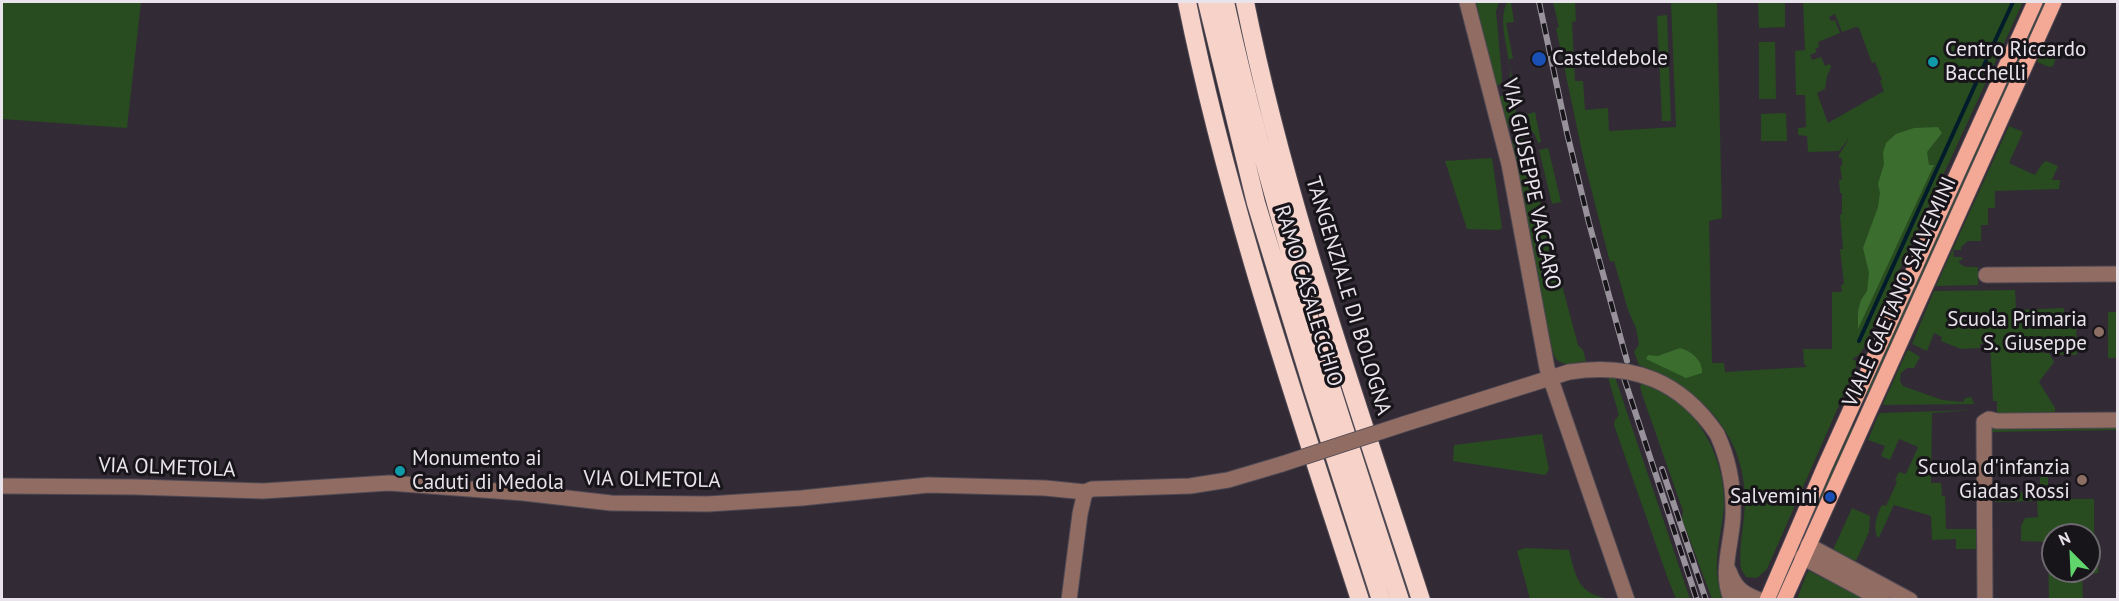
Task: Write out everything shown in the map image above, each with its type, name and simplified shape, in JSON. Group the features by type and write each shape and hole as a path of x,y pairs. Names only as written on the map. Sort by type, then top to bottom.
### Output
{"highway":[{"path":"1186,2 1231,186 1263,295 1360,600"},
{"name":"RAMO CASALECCHIO","path":"1207,2 1256,203 1381,600"},
{"name":"RAMO CASALECCHIO","path":"1225,2 1275,206 1400,600"},
{"name":"TANGENZIALE DI BOLOGNA","path":"1245,2 1280,150 1314,266 1421,600"}],"main road":[{"name":"VIALE GAETANO SALVEMINI","path":"1767,600 2035,2"},
{"name":"VIALE GAETANO SALVEMINI","path":"1784,600 2054,2"},
{"path":"1849,414 1864,422"}],"street":[{"name":"VIA GIUSEPPE VACCARO","path":"1467,2 1509,164 1549,377 1627,600"},
{"path":"1986,276 2118,274"},
{"name":"VIA OLMETOLA","path":"2,486 263,491 389,483 523,493 611,503 720,503 802,498 928,485 1089,491 1190,486 1228,480 1282,464 1549,377 1569,372 1609,369 1638,374 1658,381 1686,398 1717,434 1729,467 1733,496 1726,583 1732,600"},
{"path":"1984,600 1984,422 1989,419 1997,421 2118,420"},
{"path":"1069,600 1080,514 1089,491"},
{"path":"1805,551 1882,600"},
{"path":"1805,551 1910,600"},
{"path":"1728,566 1737,588 1760,600"}],"green space":[{"path":"2,2 141,2 127,128 2,119"},
{"path":"1476,2 1499,2 1496,11 1502,82 1495,88"},
{"path":"1511,2 1514,22 1506,23 1513,58 1509,60 1503,23 1507,3"},
{"path":"1553,2 1590,2 1575,3 1576,21 1572,22 1575,81 1583,81 1585,110 1608,108 1609,131 1676,127 1671,2 1717,2 1722,218 1709,221 1712,363 1724,363 1725,372 1807,367 1804,364 1803,349 1832,349 1832,292 1842,292 1841,285 1844,284 1840,249 1843,249 1840,215 1842,214 1842,193 1840,193 1839,180 1842,179 1840,166 1842,166 1842,158 1839,158 1839,155 1850,137 1839,151 1808,152 1807,136 1798,135 1798,128 1806,127 1805,95 1796,95 1795,51 1805,50 1803,2 2023,2 1863,349 1852,359 1858,362 1767,569 1757,578 1746,577 1741,569 1740,552 1745,500 1743,476 1737,454 1727,433 1698,399 1660,374 1639,365 1634,352 1639,344 1636,328 1628,310 1614,261 1610,262 1584,161 1556,28 1559,27","holes":["1835,14 1842,32 1859,28 1872,63 1875,62 1884,91 1828,123 1817,93 1825,89 1831,67 1830,64 1825,66 1821,57 1812,60 1810,55 1817,52 1815,49 1819,47 1818,42 1840,33 1835,20 1831,21 1829,17"]},
{"path":"1758,2 1785,2 1785,27 1759,28"},
{"path":"2043,2 2046,2 1867,396 1866,394"},
{"path":"1667,15 1671,121 1662,121 1657,16"},
{"path":"1759,42 1775,42 1776,99 1759,99"},
{"path":"2061,45 2053,66 2049,67 2037,62 2044,46"},
{"path":"1509,67 1514,87 1507,88 1510,80"},
{"path":"1512,92 1519,127 1507,126 1498,97"},
{"path":"1535,112 1541,142 1538,143 1534,133 1527,128 1525,115"},
{"path":"1786,113 1787,141 1761,141 1761,114"},
{"path":"2009,126 2023,132 2009,163 2035,175 2046,161 2058,166 2052,180 2060,180 2059,189 1995,191 1995,208 1988,208 1988,225 1981,225 1981,241 1968,241 1961,247 1961,250 1953,250 1954,257 1962,257 1962,260 1959,260 1960,264 1966,267 1978,267 1978,285 1936,286"},
{"path":"1938,127 1942,133 1927,152 1929,165 1934,165 1858,329 1858,311 1867,291 1869,273 1863,248 1878,207 1880,193 1878,184 1884,164 1883,153 1886,143 1896,134 1914,128"},
{"path":"1523,138 1527,143 1541,207 1578,345 1583,350 1586,361 1563,363 1553,353 1509,143"},
{"path":"1548,148 1561,202 1552,204 1539,150"},
{"path":"1492,158 1502,228 1499,230 1467,229 1445,161"},
{"path":"2015,290 2016,310 2064,308 2064,314 2076,314 2077,355 2055,355 2053,344 2043,344 2043,353 2049,353 2054,362 2039,382 2055,408 2055,413 1997,414 1997,401 1993,401 1990,343 1980,344 1980,348 1961,349 1941,341 1942,337 1934,333 1927,351 1912,344 1934,291"},
{"path":"2108,312 2117,312 2117,358 2108,358"},
{"path":"1680,348 1696,357 1701,364 1702,373 1686,378 1646,359 1648,355 1658,356"},
{"path":"1909,350 1920,357 1914,368 1907,368 1901,373 1900,381 1903,386 1942,400 1963,402 1965,398 1971,397 1974,404 1884,405"},
{"path":"1608,377 1615,377 1690,599 1676,599 1668,579 1614,425 1619,415"},
{"path":"1642,383 1663,392 1689,413 1700,426 1715,456 1723,488 1724,505 1717,576 1724,599 1712,599 1682,519 1683,511 1642,394 1640,386"},
{"path":"1974,410 1932,413 1931,483 1941,483 1942,496 1945,496 1946,529 1976,529 1976,549 1956,549 1956,539 1932,540 1931,516 1894,505 1877,537 1876,524 1880,509 1882,505 1886,506 1899,472 1906,474 1918,447 1899,439 1890,460 1881,456 1885,446 1868,440 1880,413"},
{"path":"1852,427 1853,429 1794,558 1792,557"},
{"path":"2118,427 2117,430 1991,432 1992,429"},
{"path":"1542,434 1549,470 1545,475 1453,461 1454,445"},
{"path":"2040,465 2048,465 2048,499 2094,499 2094,523 2041,523 2041,542 2021,541 2021,526 2025,518 2038,517 2037,501 1995,502 1995,494 2040,491"},
{"path":"1852,508 1870,516 1869,532 1856,561 1833,550"},
{"path":"1525,548 1569,550 1574,569 1585,589 1599,597 1610,599 1530,599 1517,551"},
{"path":"1809,571 1865,599 1854,599 1853,597 1848,600 1797,599"},
{"path":"2049,583 2082,583 2083,599 2049,599"}],"waterway":[{"path":"1988,56 2013,2"},
{"path":"1859,341 1986,61"}],"railway":[{"path":"1539,2 1589,223 1627,361"},
{"path":"1624,378 1697,600"},
{"path":"1662,469 1706,600"}],"place":[{"name":"Casteldebole","path":"1539,59"},
{"name":"Centro Riccardo Bacchelli","path":"1933,62"},
{"name":"Scuola Primaria S. Giuseppe","path":"2099,332"},
{"name":"Monumento ai Caduti di Medola","path":"400,471"},
{"name":"Scuola d'infanzia Giadas Rossi","path":"2082,480"},
{"name":"Salvemini","path":"1830,497"}]}
